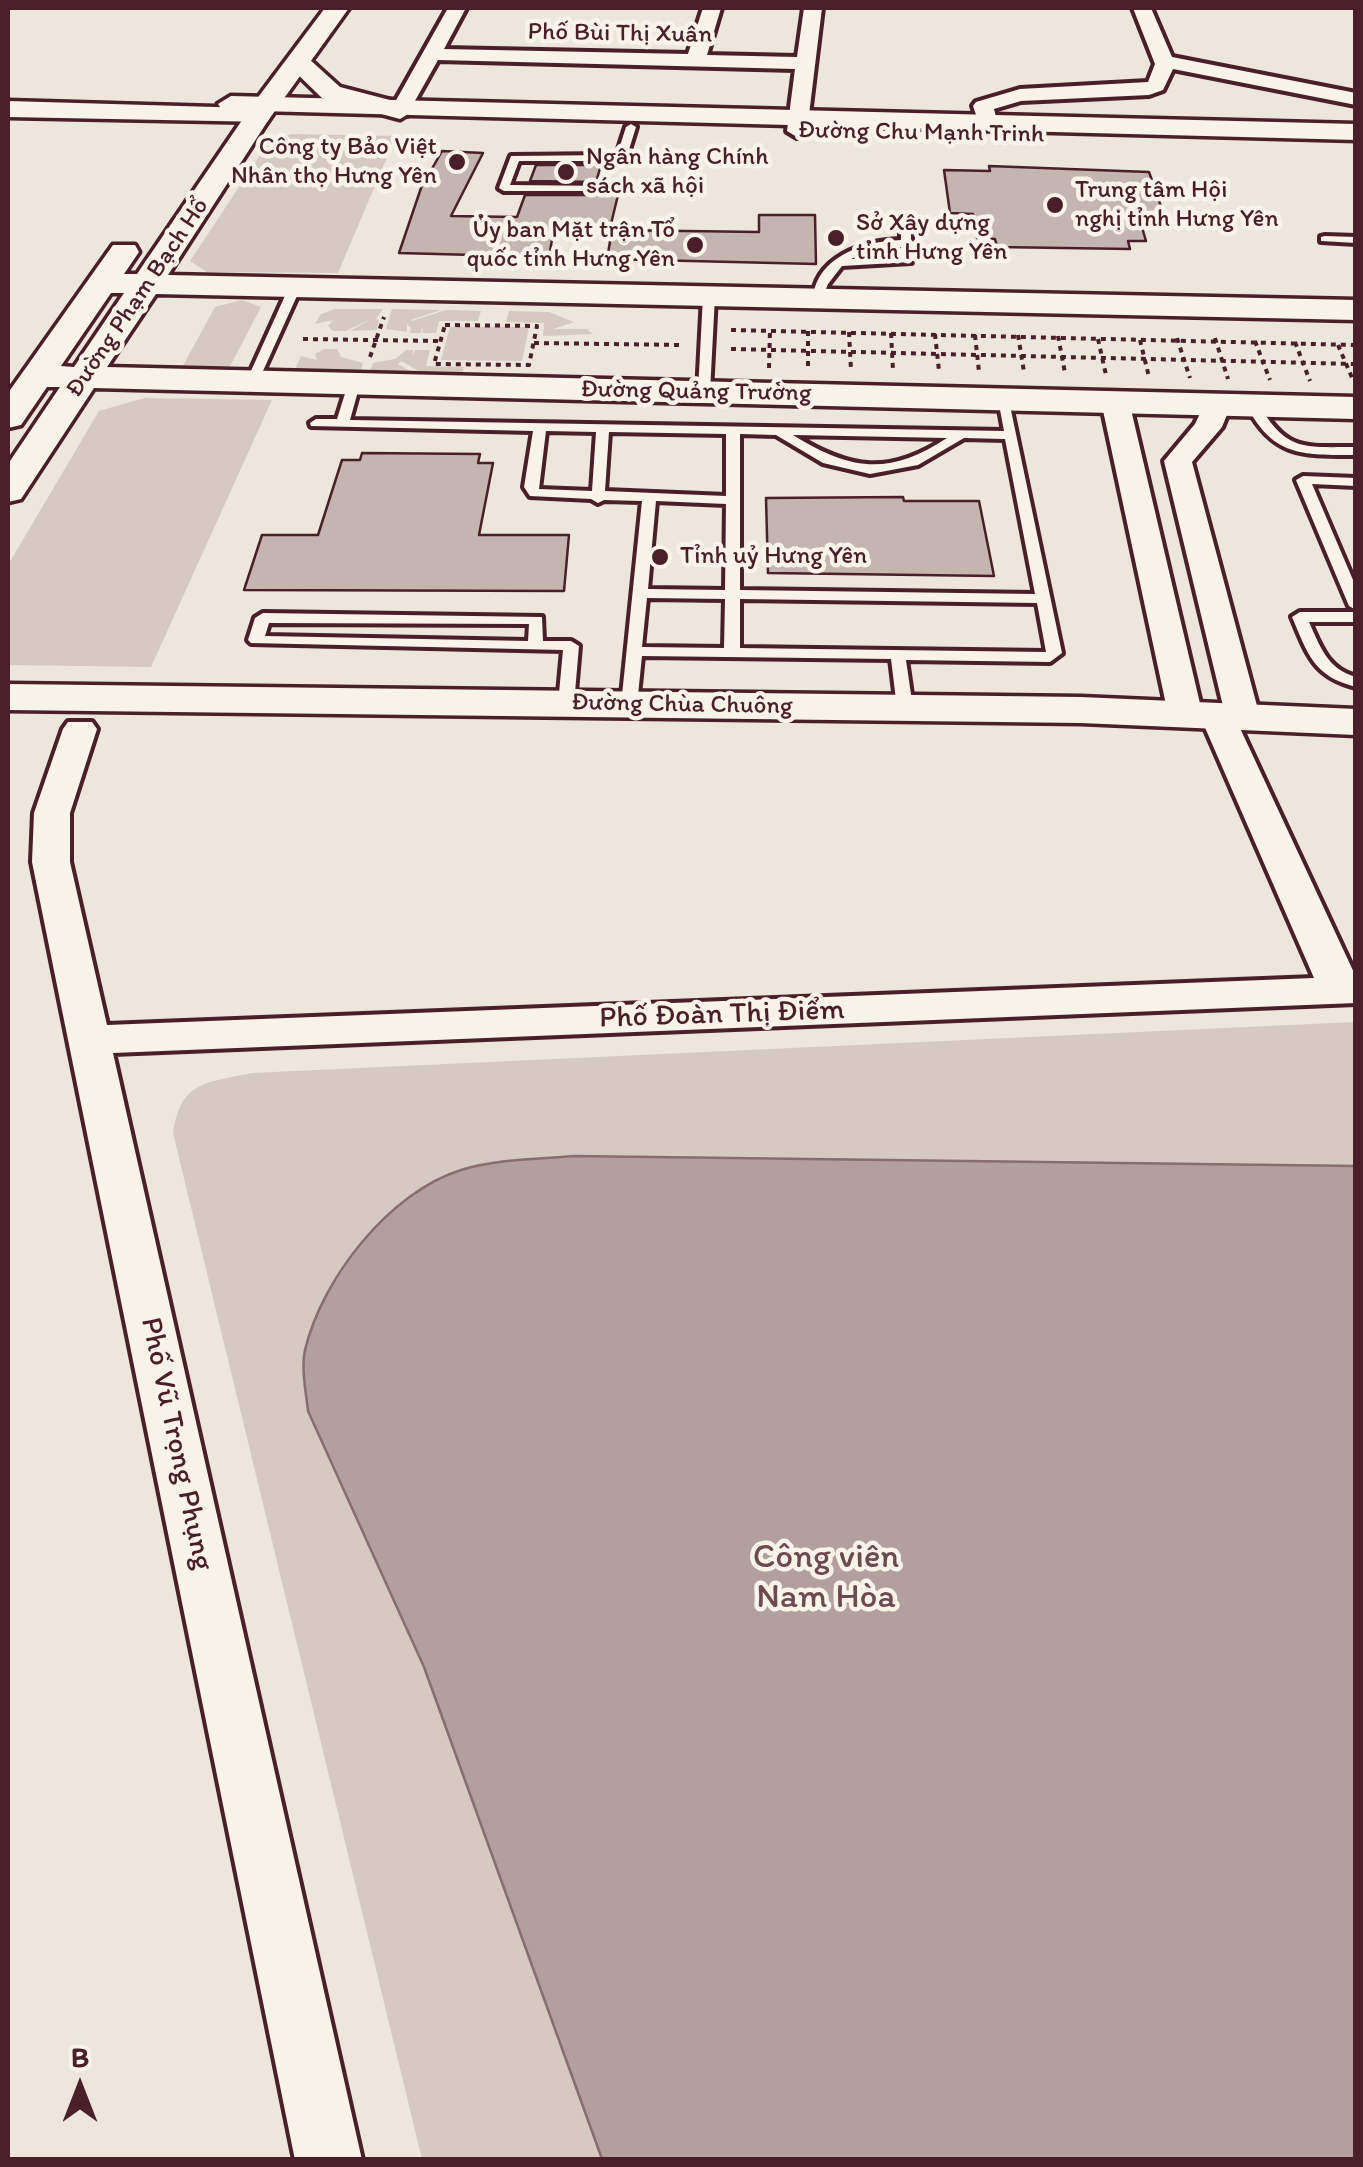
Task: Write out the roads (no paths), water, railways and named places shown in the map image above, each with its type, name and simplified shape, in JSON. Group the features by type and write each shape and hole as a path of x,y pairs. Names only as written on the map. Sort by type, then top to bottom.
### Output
{"main road":[{"name":"Đường Phạm Bạch Hổ","path":"199,149 235,96 298,62 337,8"},
{"path":"298,62 316,86 338,99 400,111"},
{"name":"Đường Phạm Bạch Hổ","path":"8,491 150,284 235,96"},
{"name":"Đường Chu Mạnh Trinh","path":"8,100 235,96 631,127 988,125 1356,132"},
{"name":"Đường Chu Mạnh Trinh","path":"8,109 235,96 400,111 1356,143"},
{"name":"Đường Phạm Bạch Hổ","path":"8,417 145,223"},
{"path":"102,283 709,296 812,307 1356,310"},
{"name":"Đường Quảng Trường","path":"36,376 252,382 360,375 680,392 1003,389 1234,396 1356,408"},
{"name":"Đường Chùa Chuông","path":"8,698 630,704 710,722 904,708 1219,724 1356,754"},
{"name":"Đường Chùa Chuông","path":"8,729 710,722 1356,722"}],"street":[{"path":"400,111 431,54 456,28 456,8"},
{"path":"696,61 694,32 712,8"},
{"path":"798,126 813,8"},
{"path":"988,125 983,106 1008,96 1156,86 1164,61 1142,8"},
{"name":"Phố Bùi Thị Xuân","path":"431,54 808,63"},
{"path":"1164,61 1356,99"},
{"path":"1112,394 1219,724 1347,990"},
{"path":"1219,724 1178,461 1234,396"},
{"name":"Phố Vũ Trọng Phụng","path":"80,729 52,814 52,862 330,2160"},
{"name":"Phố Đoàn Thị Điểm","path":"90,1040 1347,990"}],"lane":[{"path":"610,190 504,188 514,158 614,158 624,154 631,127"},
{"path":"838,263 900,263 910,256 906,228"},
{"path":"1325,240 1356,240"},
{"path":"812,307 822,281 838,263 863,247 908,243"},
{"path":"252,382 295,287"},
{"path":"676,430 680,392 709,296"},
{"path":"342,424 360,375"},
{"path":"634,651 1050,658 1054,652 1045,599 1003,389"},
{"path":"1234,396 1278,443 1356,451"},
{"path":"316,424 1011,436"},
{"path":"540,427 531,487 534,494 732,500"},
{"path":"598,498 602,428"},
{"path":"732,653 733,431"},
{"path":"780,432 824,462 877,468 926,460 960,435"},
{"path":"1328,450 1349,481"},
{"path":"1349,481 1303,480 1356,606"},
{"path":"630,704 649,500"},
{"path":"640,594 1045,599"},
{"path":"1356,617 1300,617 1322,668 1341,680 1356,682"},
{"path":"535,645 538,620 263,618 256,640 571,646 566,704"},
{"path":"898,656 904,708"}],"place":[{"name":"Công ty Bảo Việt Nhân thọ Hưng Yên","path":"457,162"},
{"name":"Ngân hàng Chính sách xã hội","path":"566,172"},
{"name":"Trung tâm Hội nghị tỉnh Hưng Yên","path":"1055,205"},
{"name":"Sở Xây dựng tỉnh Hưng Yên","path":"836,238"},
{"name":"Ủy ban Mặt trận Tổ quốc tỉnh Hưng Yên","path":"695,245"},
{"name":"Tỉnh uỷ Hưng Yên","path":"660,557"}],"park label":[{"name":"Công viên Nam Hòa","path":"826,1578"}]}
